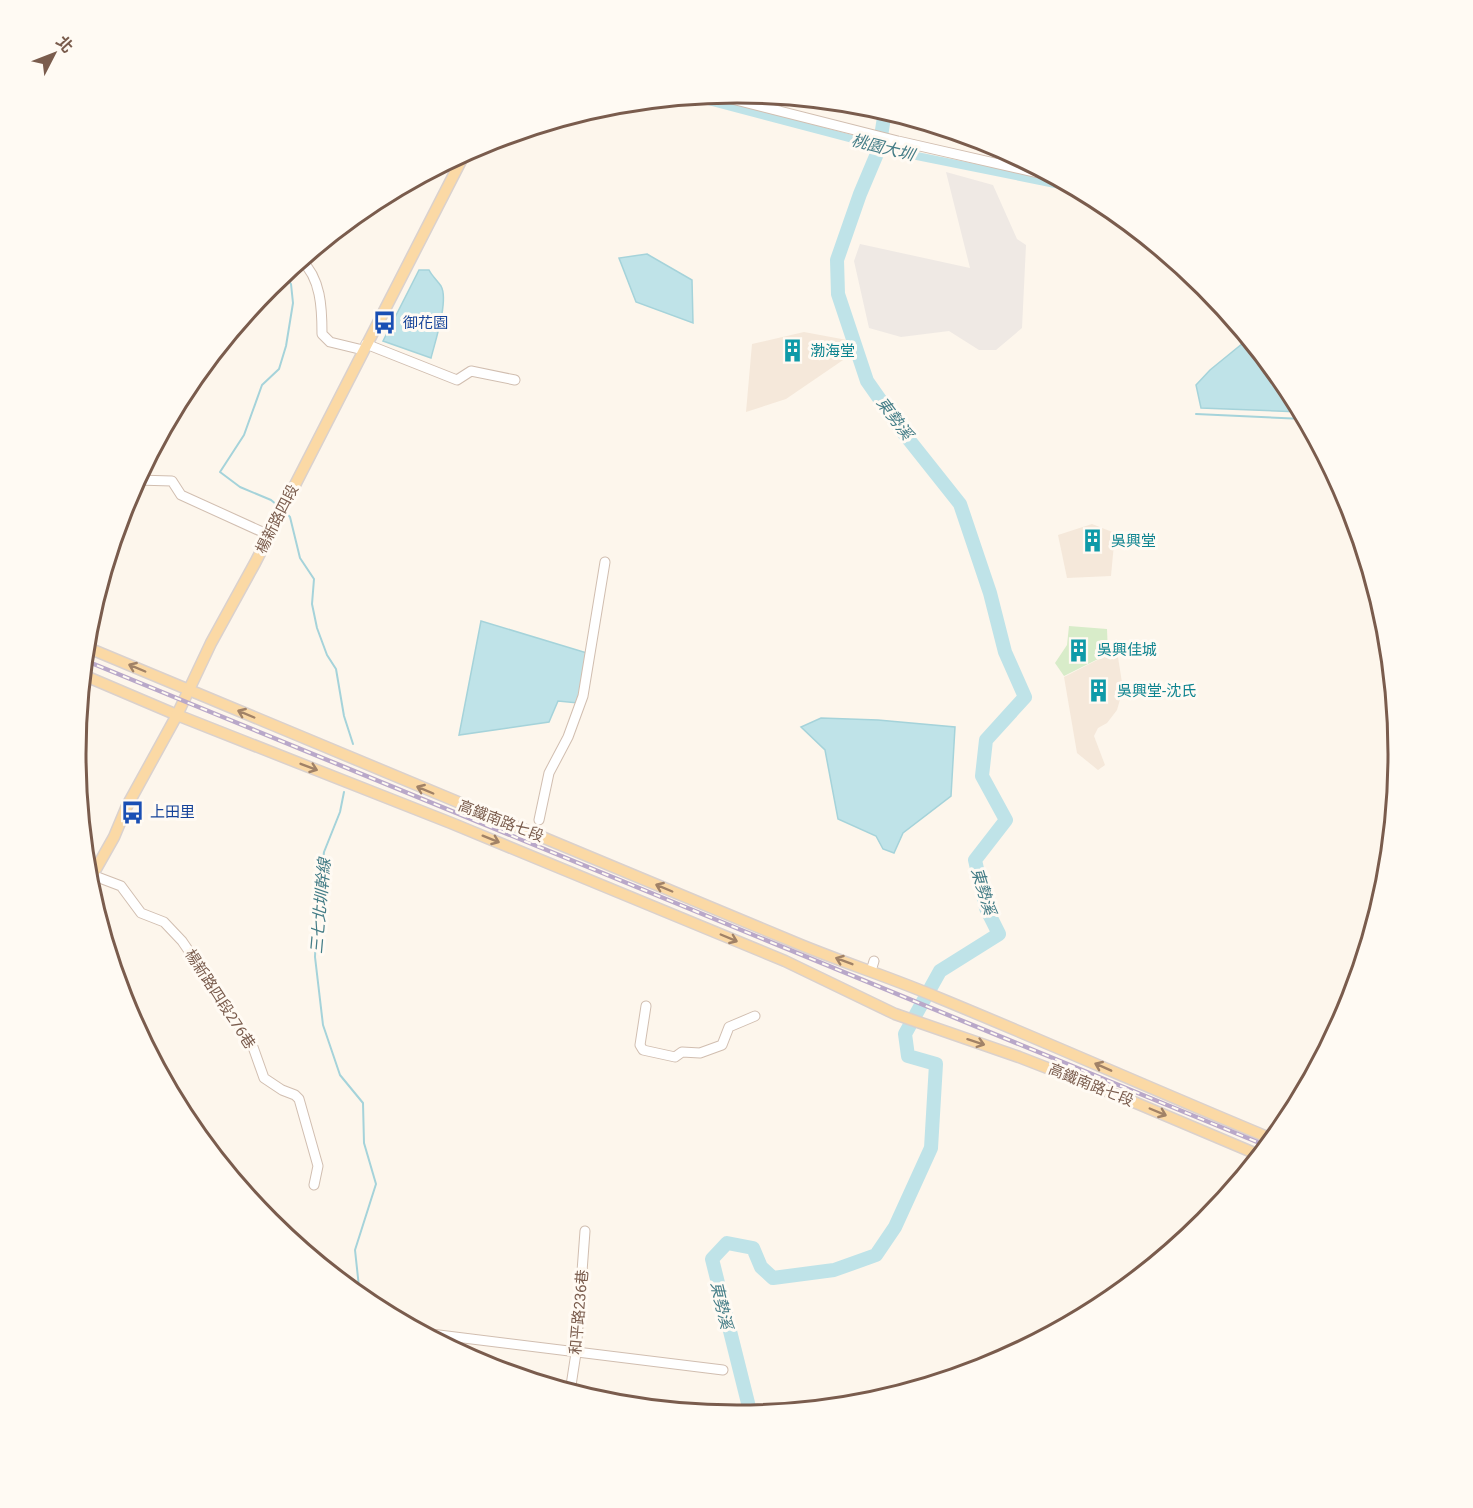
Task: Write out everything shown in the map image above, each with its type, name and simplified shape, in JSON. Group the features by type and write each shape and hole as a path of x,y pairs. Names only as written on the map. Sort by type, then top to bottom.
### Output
{"main road":[{"name":"楊新路四段","path":"96,869 458,166"},
{"name":"高鐵南路七段","path":"94,650 793,942 873,966 919,989 1264,1135"},
{"name":"高鐵南路七段","path":"90,678 177,715 451,823 920,1024 1019,1057 1122,1097 1252,1152"}],"street":[{"path":"753,103 1022,169"},
{"path":"307,265 311,269 322,308 322,334 330,342 365,347 457,380 471,371 515,380"},
{"path":"146,480 172,481 182,495 269,535"},
{"path":"539,820 549,773 568,737 583,696 605,562"},
{"name":"楊新路四段276巷","path":"98,881 121,886 141,913 164,922 182,941 253,1047 264,1078 299,1099 318,1166 314,1185"},
{"path":"646,1006 640,1045 643,1050 675,1057 682,1052 700,1053 722,1044 729,1028 755,1016"},
{"name":"和平路236巷","path":"571,1384 576,1353 585,1231"},
{"path":"445,1336 723,1370"}],"shaded area":[{"path":"946,172 993,185 1017,239 1026,245 1022,328 996,350 979,350 949,331 901,337 869,328 854,261 860,244 970,268"},
{"path":"804,332 847,340 846,358 786,399 746,412 752,344"},
{"path":"1092,524 1115,533 1111,576 1067,578 1058,535"},
{"path":"1109,654 1118,657 1123,689 1117,710 1107,723 1098,728 1094,736 1105,765 1098,770 1077,753 1064,677"}],"green space":[{"path":"1069,626 1107,629 1108,654 1064,676 1055,663 1067,645"}],"water":[{"path":"647,254 692,280 693,323 636,302 619,258"},
{"path":"419,270 429,270 443,292 440,321 431,358 383,341"},
{"path":"1242,344 1278,392 1290,412 1201,408 1196,385 1210,370"},
{"path":"481,621 587,653 578,703 558,701 549,722 459,735"},
{"path":"821,718 878,720 955,727 951,796 903,833 894,853 883,849 876,836 838,819 825,750 801,727"}],"waterway":[{"name":"桃園大圳","path":"717,103 860,141 871,141 902,153 1048,182"},
{"name":"東勢溪","path":"748,1405 712,1259 727,1243 753,1248 761,1267 773,1278 834,1270 876,1255 895,1227 931,1148 936,1064 908,1056 905,1034 940,971 999,934 986,908 975,860 1006,820 982,776 986,740 1025,697 1005,652 990,593 960,504 902,431 867,381 838,294 837,260 860,194 879,149 884,120"},
{"name":"三七北圳幹線","path":"277,505 271,500 240,487 220,472 244,435 262,385 279,369 286,346 293,303 289,282"},
{"path":"1196,414 1294,419"},
{"name":"三七北圳幹線","path":"287,514 290,517 300,558 314,579 312,604 317,628 327,655 336,669 344,716 353,744"},
{"name":"三七北圳幹線","path":"344,792 340,812 324,852 317,907 315,957 323,1025 340,1075 363,1103 364,1143 376,1184 355,1250 359,1283"}],"railway":[{"path":"92,663 1259,1143"}],"place":[{"name":"御花園","path":"385,323"},
{"name":"渤海堂","path":"792,351"},
{"name":"吳興堂","path":"1093,541"},
{"name":"吳興佳城","path":"1079,650"},
{"name":"吳興堂-沈氏","path":"1099,691"},
{"name":"上田里","path":"132,812"}]}
